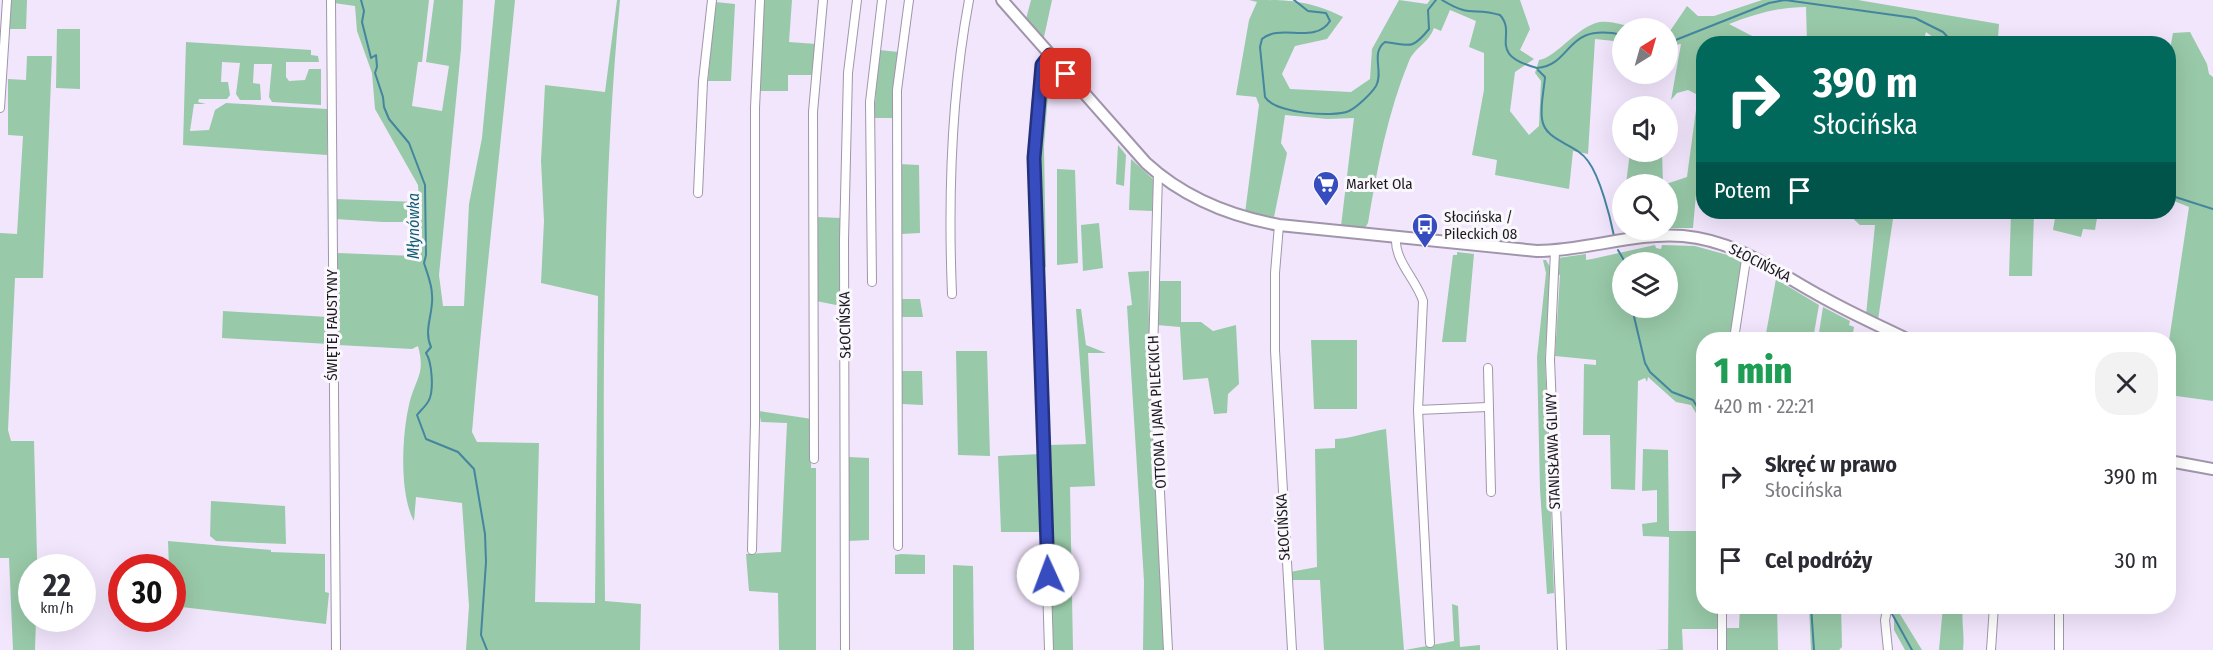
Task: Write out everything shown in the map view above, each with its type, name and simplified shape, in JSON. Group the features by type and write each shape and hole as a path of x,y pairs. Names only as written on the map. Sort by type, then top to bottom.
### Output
{"street":[{"path":"0,108 7,0"},
{"name":"ŚWIĘTEJ FAUSTYNY","path":"331,0 336,650"},
{"path":"698,194 711,0"},
{"path":"752,550 755,422 755,108 760,0"},
{"path":"814,459 813,112 823,0"},
{"name":"SŁOCIŃSKA","path":"845,650 845,194 848,73 856,0"},
{"path":"872,282 870,102 882,0"},
{"path":"898,546 897,90 909,0"},
{"path":"952,294 949,225 954,126 969,0"},
{"name":"SŁOCIŃSKA","path":"1002,0 1126,142 1158,174 1221,211 1253,221 1279,225 1555,251 1669,236 1717,242 1748,253 1822,297 1893,332"},
{"path":"1049,650 1034,158 1042,65 1050,55"},
{"name":"OTTONA I JANA PILECKICH","path":"1158,174 1153,354 1168,650"},
{"name":"SŁOCIŃSKA","path":"1279,225 1275,273 1275,371 1292,650"},
{"path":"1396,237 1400,260 1418,287 1423,301 1418,410 1430,643"},
{"name":"STANISŁAWA GLIWY","path":"1555,251 1550,372 1562,650"},
{"path":"1735,332 1748,253"},
{"path":"1488,368 1487,407 1491,492"},
{"path":"1418,410 1487,407"},
{"path":"2176,462 2213,469"},
{"path":"1722,614 1722,650"},
{"path":"1887,614 1888,650"},
{"path":"1991,650 1993,614"},
{"path":"2059,614 2059,650"}],"green space":[{"path":"10,0 27,0 26,29 10,29"},
{"path":"334,0 429,0 422,62 418,62 412,106 442,111 449,66 426,62 434,0 463,0 461,49 439,275 443,306 464,306 469,204 482,138 495,0 515,0 472,432 477,442 539,443 535,602 595,603 598,296 541,283 544,221 541,161 545,85 605,92 617,0 620,0 606,225 605,601 641,604 640,650 466,650 469,606 462,503 416,497 414,521 406,496 403,464 405,432 411,396 421,364 418,346 412,349 338,345 336,342 338,253 414,256 418,222 335,219 335,199 419,202 422,199 419,200 418,185 375,109 372,73 357,31 355,6 334,3"},
{"path":"764,0 792,0 789,42 816,44 813,75 788,75 788,91 760,91"},
{"path":"1031,0 1052,0 1044,37 1041,38 1026,19"},
{"path":"1249,0 1298,2 1319,7 1343,17 1327,39 1295,46 1282,74 1290,89 1351,92 1370,79 1372,49 1399,0 1427,4 1430,0 1520,0 1530,29 1520,50 1534,59 1515,72 1510,111 1529,135 1539,126 1541,81 1535,73 1539,60 1552,54 1583,29 1600,22 1612,23 1612,41 1595,39 1588,154 1573,151 1569,189 1495,175 1497,160 1472,155 1484,90 1484,53 1469,47 1476,21 1450,10 1441,31 1434,28 1409,61 1389,120 1368,223 1365,228 1341,226 1354,118 1327,119 1285,115 1281,143 1287,153 1274,217 1245,213 1259,105 1256,97 1236,95 1249,20 1257,2"},
{"path":"1762,0 1858,0 1999,24 1998,36 1931,36 1926,32 1925,36 1807,36 1806,7 1767,12 1729,24 1752,36 1696,36 1696,94 1688,90 1672,96 1674,84 1678,84 1681,44 1678,44 1678,19 1687,6 1698,16 1714,16"},
{"path":"715,2 735,4 731,81 708,81"},
{"path":"57,29 80,29 80,89 56,88"},
{"path":"2190,32 2207,64 2209,74 2213,77 2213,401 2176,396 2176,332 2170,332 2189,207 2176,202 2176,36 2172,36 2173,33"},
{"path":"186,42 311,50 311,55 318,56 319,62 286,62 286,77 289,81 305,80 309,69 321,69 321,105 272,102 269,97 272,64 254,64 253,83 260,84 261,100 240,100 236,94 240,63 222,62 221,82 228,82 230,95 227,99 199,99 198,102 206,104 194,104 190,131 209,130 215,110 226,103 327,109 327,155 183,145"},
{"path":"879,50 899,52 894,118 874,118"},
{"path":"27,56 52,56 43,278 15,278 8,430 11,441 34,441 37,554 18,554 18,632 36,632 35,650 13,650 9,558 0,558 0,233 17,234 23,136 8,135 8,79 26,80"},
{"path":"1046,66 1050,68 1044,146 1046,267 1039,267 1039,151"},
{"path":"1696,110 1696,194 1693,228 1678,228 1678,180 1687,177"},
{"path":"1118,145 1126,155 1124,186 1116,184"},
{"path":"1131,159 1154,180 1152,211 1129,210"},
{"path":"1629,162 1662,162 1663,174 1627,174"},
{"path":"899,164 919,165 920,233 901,234"},
{"path":"1057,169 1075,170 1078,263 1057,265"},
{"path":"816,217 842,218 841,306 816,301"},
{"path":"1854,219 1893,219 1878,320 1866,315 1875,225 1860,225"},
{"path":"2011,219 2034,219 2032,276 2009,276"},
{"path":"2055,219 2097,219 2095,230 2083,229 2081,237 2053,230"},
{"path":"1099,223 1103,268 1083,271 1081,225"},
{"path":"1655,245 1656,248 1661,249 1662,245 1695,246 1742,259 1731,332 1696,332 1696,413 1691,405 1676,402 1648,377 1647,382 1645,378 1638,381 1635,490 1611,489 1610,435 1583,435 1584,364 1596,365 1596,360 1555,356 1560,275 1557,274 1558,258 1586,254 1586,260 1612,254 1612,318 1678,318 1678,252 1623,252"},
{"path":"1457,252 1474,254 1466,342 1442,342 1453,255 1457,255"},
{"path":"1543,260 1546,260 1551,269 1545,358 1554,593 1547,594 1540,489 1537,357 1546,273"},
{"path":"1149,271 1150,369 1161,531 1165,650 1143,650 1144,581 1127,306 1132,305 1128,272"},
{"path":"1776,279 1819,305 1814,332 1766,332"},
{"path":"1157,281 1181,281 1181,322 1201,322 1213,331 1236,325 1239,384 1228,394 1227,413 1214,414 1208,378 1183,380 1180,327 1157,325"},
{"path":"900,299 920,299 923,317 901,317"},
{"path":"1823,307 1850,321 1849,325 1854,327 1853,332 1819,332"},
{"path":"1076,309 1081,309 1086,345 1106,353 1088,353 1095,486 1070,487 1073,650 1051,650 1049,445 1086,444"},
{"path":"223,311 328,317 329,344 222,338"},
{"path":"1311,340 1357,340 1357,409 1314,409"},
{"path":"956,351 987,351 990,456 958,455"},
{"path":"900,371 922,371 923,405 902,404"},
{"path":"759,411 812,419 811,468 816,468 816,650 779,650 778,593 749,591 746,554 781,552 787,423 761,422"},
{"path":"1386,429 1404,650 1324,650 1320,580 1291,580 1290,572 1317,567 1315,449 1335,448 1335,439"},
{"path":"1643,449 1668,450 1669,531 1696,531 1696,614 1718,614 1718,629 1682,629 1683,650 1656,650 1668,649 1669,537 1643,536 1642,524 1657,522 1657,490 1642,491"},
{"path":"1041,454 1042,532 1001,532 998,456"},
{"path":"849,457 869,458 869,540 848,541"},
{"path":"211,501 285,506 286,544 216,541 210,536"},
{"path":"168,541 271,550 271,552 325,554 325,592 329,593 326,624 186,608 186,554 168,554"},
{"path":"895,555 925,555 925,574 895,574"},
{"path":"953,565 973,566 974,650 953,650"},
{"path":"1452,604 1458,606 1460,647 1480,645 1480,650 1405,650 1454,641"},
{"path":"1740,614 1777,614 1778,650 1726,650 1726,628 1739,628"},
{"path":"1809,614 1841,614 1842,647 1839,650 1811,650"},
{"path":"1894,614 1900,614 1922,650 1905,650 1894,630"},
{"path":"1942,614 1962,614 1963,650 1939,650"}],"waterway":[{"name":"Młynówka","path":"361,0 364,11 362,22 371,58 376,55 375,73 384,107 389,119 409,143 425,185 426,255 424,263 431,287 432,301 428,328 431,347 426,353 430,363 432,383 429,400 417,415 426,439 458,452 474,469 485,534 486,562 481,635 487,650"},
{"name":"Młynówka","path":"1294,0 1308,11 1326,13 1330,21 1316,32 1278,33 1262,39 1260,47 1265,97 1280,107 1318,114 1349,111 1371,93 1378,81 1378,52 1381,46 1385,42 1410,45 1418,41 1429,29 1428,10 1436,0"},
{"name":"Młynówka","path":"1442,0 1466,11 1500,15 1505,22 1507,50 1521,63 1537,68 1549,65 1558,59 1579,39 1590,34 1612,34"},
{"name":"Młynówka","path":"1678,39 1769,3 1785,0 1915,18 1947,36"},
{"path":"1538,70 1545,77 1541,109 1544,127 1555,138 1576,150 1588,161 1600,186 1612,228"},
{"name":"Młynówka","path":"2176,197 2213,209"},
{"path":"1634,318 1645,363 1650,372 1672,392 1693,400 1696,405"},
{"path":"1812,614 1814,650"},
{"path":"1892,614 1912,650"}],"place":[{"name":"Market Ola","path":"1326,207"},
{"name":"Słocińska / Pileckich 08","path":"1425,249"}],"route":[{"path":"1048,575 1034,158 1042,65 1050,55 1066,74"}]}
